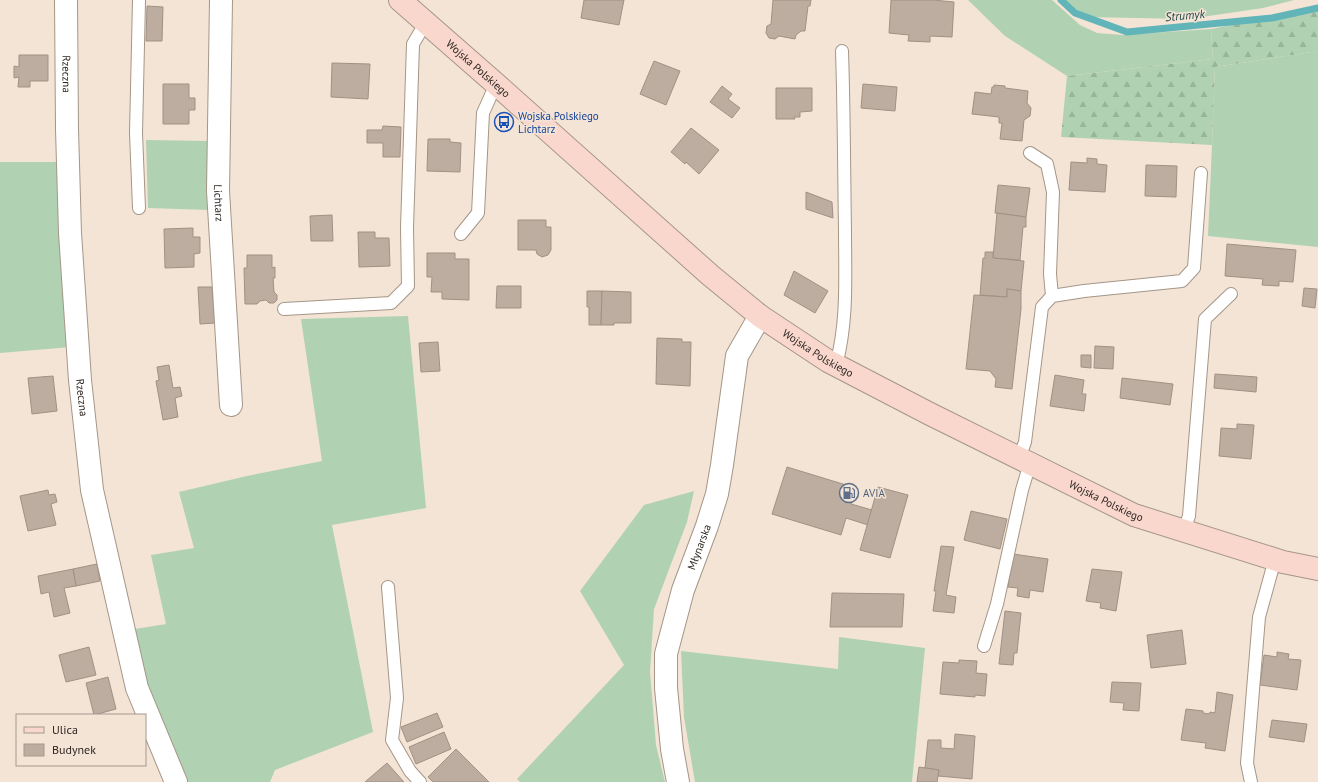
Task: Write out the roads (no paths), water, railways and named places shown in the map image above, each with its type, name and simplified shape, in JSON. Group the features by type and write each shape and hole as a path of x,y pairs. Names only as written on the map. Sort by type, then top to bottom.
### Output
{"street":[{"name":"Rzeczna","path":"66,0 67,129 70,233 80,380 92,490 137,688 176,782"},
{"name":"Lichtarz","path":"221,0 218,191 231,405"},
{"name":"Wojska Polskiego","path":"400,0 710,275 760,316 836,365 1134,515 1275,559 1318,569"},
{"name":"Młynarska","path":"678,782 672,749 666,688 666,654 683,590 707,526 717,494 737,356 760,316"}],"lane":[{"path":"139,0 136,133 139,208"},
{"path":"284,309 390,303 408,286 407,228 413,44 426,22"},
{"path":"836,365 840,351 845,299 842,51"},
{"path":"461,234 478,213 483,113 496,84"},
{"path":"1030,153 1047,164 1053,192 1050,274 1052,296"},
{"path":"984,646 997,604 1022,490 1025,442 1042,307 1052,296 1084,290 1182,281 1194,268 1201,173"},
{"path":"1184,530 1189,516 1205,319 1231,294"},
{"path":"1251,782 1247,763 1259,617 1275,559"},
{"path":"388,587 397,698 392,740 410,771 420,782"}],"waterway":[{"name":"Strumyk","path":"1061,0 1075,13 1127,32 1272,18 1318,8"}],"place":[{"name":"Wojska Polskiego Lichtarz","path":"504,122"},
{"name":"AVIA","path":"849,493"}]}
